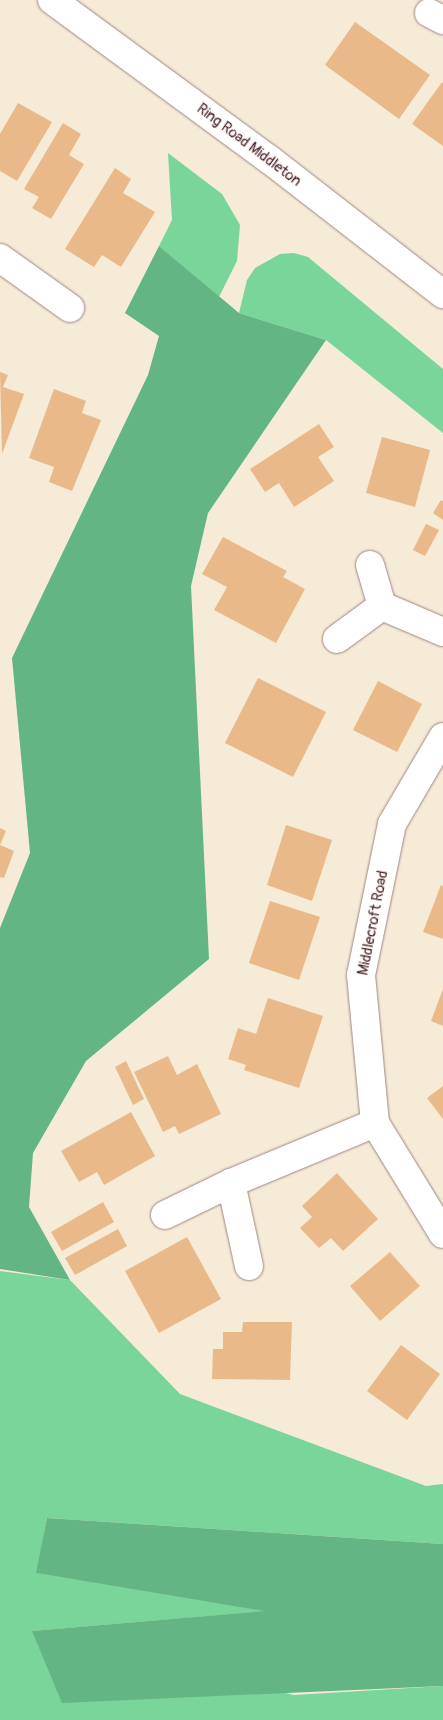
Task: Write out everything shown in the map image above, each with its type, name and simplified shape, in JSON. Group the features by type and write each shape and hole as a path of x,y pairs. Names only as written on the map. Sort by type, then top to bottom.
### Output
{"street":[{"name":"Ring Road Middleton","path":"52,0 270,160 443,294"},
{"path":"0,258 70,308"},
{"path":"370,565 382,606"},
{"path":"382,606 443,632"},
{"path":"337,639 382,606"},
{"name":"Middlecroft Road","path":"443,737 392,824 361,974 375,1123 443,1234"},
{"path":"165,1215 231,1182 375,1123"},
{"path":"231,1182 249,1266"}],"green space":[{"path":"168,153 222,194 240,225 237,261 219,297 159,246 172,220"},
{"path":"159,246 239,313 326,340 208,513 191,586 209,959 86,1061 33,1153 29,1207 70,1280 0,1269 0,928 30,853 12,658 148,375 159,336 125,313"},
{"path":"294,253 308,257 443,369 443,433 326,340 239,313 247,280 255,268 280,254"},
{"path":"0,1271 70,1280 180,1394 426,1486 443,1484 443,1544 47,1518 37,1573 267,1611 33,1631 294,1695 443,1686 443,1720 0,1720"},
{"path":"47,1518 443,1544 443,1686 62,1703 32,1631 264,1611 36,1573"}],"building":[{"path":"355,22 430,75 399,119 325,65"},
{"path":"443,83 443,146 412,124"},
{"path":"18,103 52,122 17,181 0,171 0,134"},
{"path":"63,123 81,134 69,155 84,164 51,219 32,208 39,197 24,189"},
{"path":"115,168 131,179 123,193 155,212 121,267 102,255 94,267 65,249"},
{"path":"0,372 8,375 3,387 24,394 2,454"},
{"path":"54,389 86,401 82,413 101,420 72,491 49,482 54,467 29,458"},
{"path":"319,424 334,447 318,457 334,481 294,507 279,483 265,492 250,469"},
{"path":"382,437 430,450 415,507 366,493"},
{"path":"441,500 443,501 443,520 433,513"},
{"path":"426,524 439,530 425,556 413,550"},
{"path":"223,537 287,571 283,577 305,589 276,643 214,610 227,587 202,574"},
{"path":"258,678 326,712 293,777 225,743"},
{"path":"378,681 422,704 397,752 353,730"},
{"path":"286,825 332,840 312,901 267,885"},
{"path":"0,828 6,831 0,845"},
{"path":"0,845 14,851 4,878 0,877"},
{"path":"441,885 443,886 443,939 423,932"},
{"path":"270,901 320,917 299,980 249,963"},
{"path":"443,989 443,1026 431,1021"},
{"path":"268,998 323,1016 299,1088 244,1070 246,1065 228,1059 238,1028 256,1034"},
{"path":"168,1056 177,1075 197,1064 221,1114 179,1134 175,1126 163,1132 134,1072"},
{"path":"126,1061 144,1099 133,1105 115,1067"},
{"path":"443,1086 443,1119 427,1098"},
{"path":"131,1112 155,1156 104,1185 97,1172 79,1182 61,1151"},
{"path":"337,1173 378,1219 343,1251 331,1238 319,1248 300,1228 312,1217 302,1206"},
{"path":"103,1202 114,1222 62,1251 51,1232"},
{"path":"118,1229 127,1246 75,1275 65,1258"},
{"path":"187,1237 221,1299 159,1333 125,1271"},
{"path":"390,1252 420,1286 380,1321 350,1286"},
{"path":"243,1322 292,1322 290,1380 212,1379 213,1349 223,1349 223,1332 242,1332"},
{"path":"401,1345 440,1374 407,1420 367,1391"}]}
